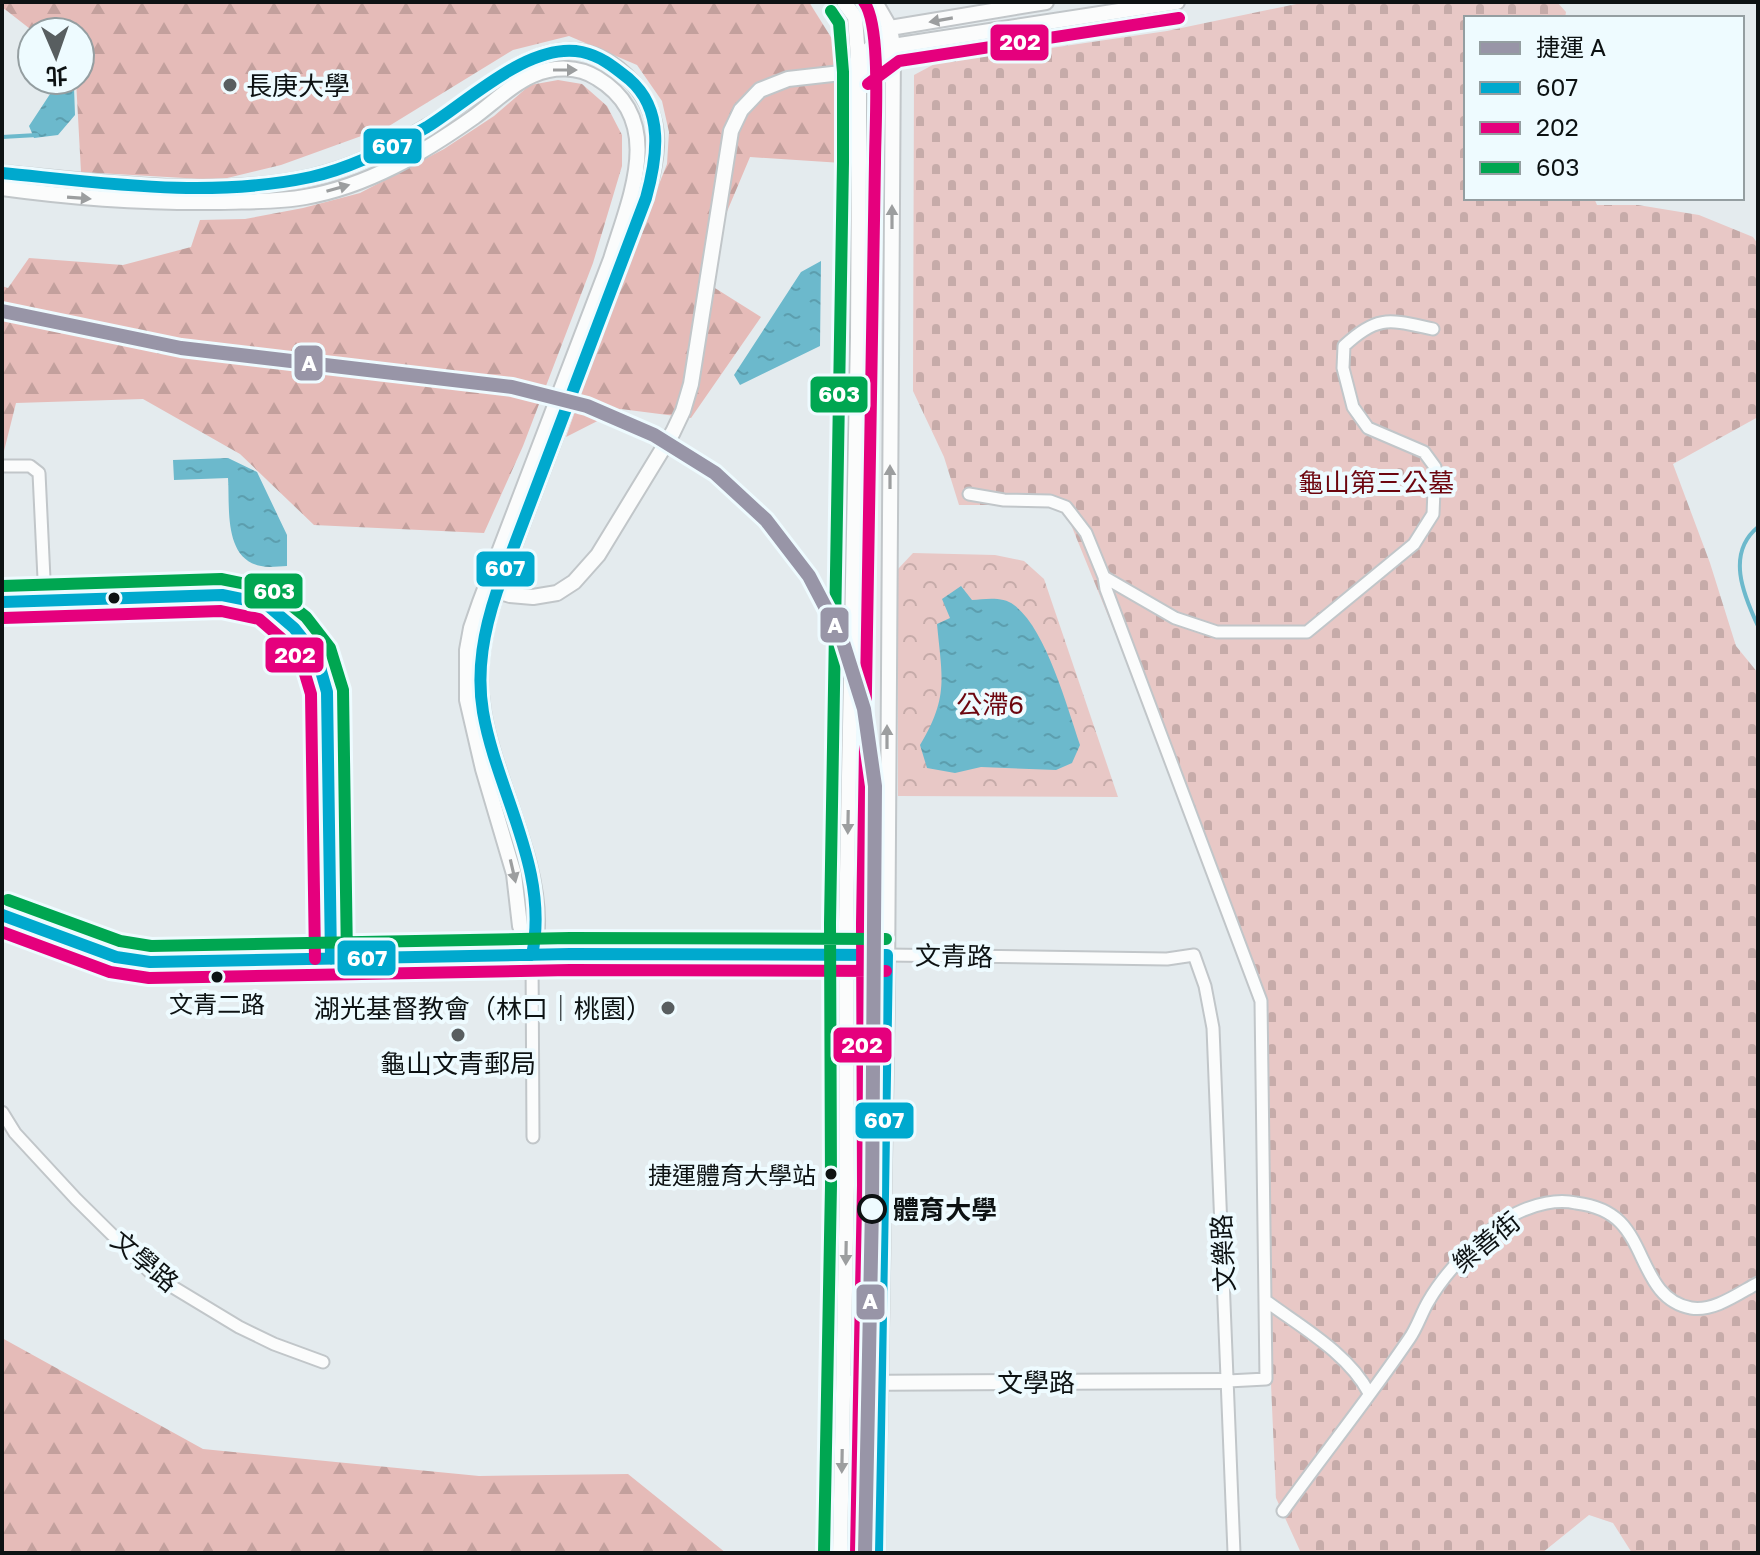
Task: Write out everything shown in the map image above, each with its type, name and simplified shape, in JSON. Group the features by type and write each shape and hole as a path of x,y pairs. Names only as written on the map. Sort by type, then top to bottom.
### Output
{"street":[{"path":"840,1553 847,1175 846,956 858,337 859,66 855,17 844,2"},
{"path":"875,2 890,28 893,46 887,955 877,1553"},
{"path":"859,66 890,28 1046,2"},
{"path":"495,584 510,595 533,597 557,593 574,582 598,555 679,421 693,373 731,131 741,110 760,90 788,79 859,66 893,46 1177,2"},
{"path":"2,173 143,187 249,185 311,177 368,160 430,125 508,69 530,58 554,53 574,52 594,56 622,73 645,98 655,117 658,138 655,165 630,245 495,584 471,628 466,663 467,700 483,769 514,874 520,926 532,955 533,1137"},
{"path":"2,188 74,198 175,202 305,197 362,180 423,153 533,75 559,68 587,71 609,84 624,101 636,124 639,149 637,168 611,259 495,584"},
{"path":"1104,577 1175,618 1217,632 1307,632 1414,544 1433,514 1435,467 1424,452 1368,428 1353,407 1343,368 1344,346 1359,332 1381,321 1433,329"},
{"path":"2,466 30,466 39,473 45,600"},
{"path":"969,494 1004,500 1050,501 1066,507 1086,533 1261,1001 1266,1379 1228,1381"},
{"path":"2,602 222,595 266,604 294,628 317,657 327,692 331,959"},
{"name":"文青路","path":"2,915 116,957 150,962 532,955 1167,959 1194,955"},
{"name":"文樂路","path":"1194,955 1205,986 1213,1028 1234,1553"},
{"name":"文學路","path":"2,1112 15,1133 76,1199 153,1275 239,1327 323,1362"},
{"name":"樂善街","path":"1283,1511 1410,1337 1448,1271 1515,1214 1540,1203 1571,1202 1597,1206 1621,1222 1651,1279 1675,1302 1693,1309 1719,1304 1758,1283"},
{"path":"1266,1301 1323,1343 1360,1377 1369,1393"},
{"name":"文學路","path":"844,1383 1228,1381"}],"green space":[{"path":"2,2 809,2 834,42 847,48 842,163 750,157 699,278 761,317 691,418 621,409 566,437 624,273 667,164 669,132 662,101 637,65 569,36 513,50 389,126 281,165 219,180 81,172 77,96 96,96 96,16 16,18 2,7"},
{"name":"龜山第三公墓","path":"1306,2 1557,2 1566,12 1565,16 1464,16 1464,200 1595,200 1597,205 1638,205 1699,215 1753,237 1758,244 1758,417 1673,464 1710,563 1736,646 1758,673 1758,1553 1632,1553 1613,1523 1589,1515 1542,1553 1301,1553 1276,1498 1253,972 1063,505 959,505 944,457 913,391 914,75 942,60 1017,53 1167,31"},
{"path":"558,80 582,84 607,106 622,135 622,166 593,263 523,446 484,533 314,525 240,454 143,399 16,403 2,451 2,286 8,288 29,258 123,265 191,247 200,220 245,219 360,193 444,149 494,116 530,85"},
{"name":"公滯6","path":"913,553 995,555 1024,561 1044,579 1118,797 898,796 898,569"},
{"path":"2,1338 203,1449 479,1476 628,1474 726,1553 2,1553"}],"water":[{"path":"49,96 74,96 75,115 58,135 34,138 29,126"},
{"path":"821,261 820,346 740,385 734,375 801,272"},
{"path":"228,458 257,472 287,535 287,566 261,566 240,553 231,530 228,478 174,480 173,460"},
{"path":"961,586 972,600 1010,602 1036,632 1062,690 1080,745 1072,763 1056,770 981,767 955,773 927,768 920,745 936,713 941,686 937,624 950,618 942,599"}],"waterway":[{"path":"2,137 37,135"},
{"path":"1758,527 1748,537 1740,561 1743,587 1758,626"}],"metro line":[{"name":"A","path":"2,311 181,348 512,387 587,406 654,435 715,473 766,520 809,576 842,639 864,709 875,786 872,1207 865,1553"}],"transit line":[{"name":"202","path":"856,1553 863,1185 862,923 876,103 873,32 864,2"},
{"name":"603","path":"824,1553 831,1185 830,923 843,162 843,72 839,23 831,11"},
{"name":"202","path":"868,84 899,61 1179,18"},
{"name":"607","path":"2,173 195,188 273,184 311,177 385,150 427,127 521,64 562,51 582,52 601,59 641,91 653,120 655,135 653,167 646,198 497,591 482,650 480,681 483,712 520,832 534,893 536,923 532,955"},
{"name":"603","path":"2,586 221,579 271,589 306,617 330,648 343,690 347,959"},
{"name":"607","path":"2,602 222,595 266,604 294,628 317,657 327,692 331,959"},
{"name":"202","path":"3,618 221,611 259,619 282,639 302,664 311,694 315,959"},
{"name":"603","path":"8,900 120,941 151,946 570,938 886,939"},
{"name":"607","path":"2,915 116,957 150,962 570,954 887,955 877,1553"},
{"name":"202","path":"2,932 110,972 149,978 570,970 886,971"}],"place":[{"name":"長庚大學","path":"230,85"},
{"name":"文青二路","path":"217,977"},
{"name":"湖光基督教會（林口｜桃園）","path":"668,1008"},
{"name":"龜山文青郵局","path":"458,1035"},
{"name":"捷運體育大學站","path":"831,1174"},
{"name":"體育大學","path":"872,1209"}]}
